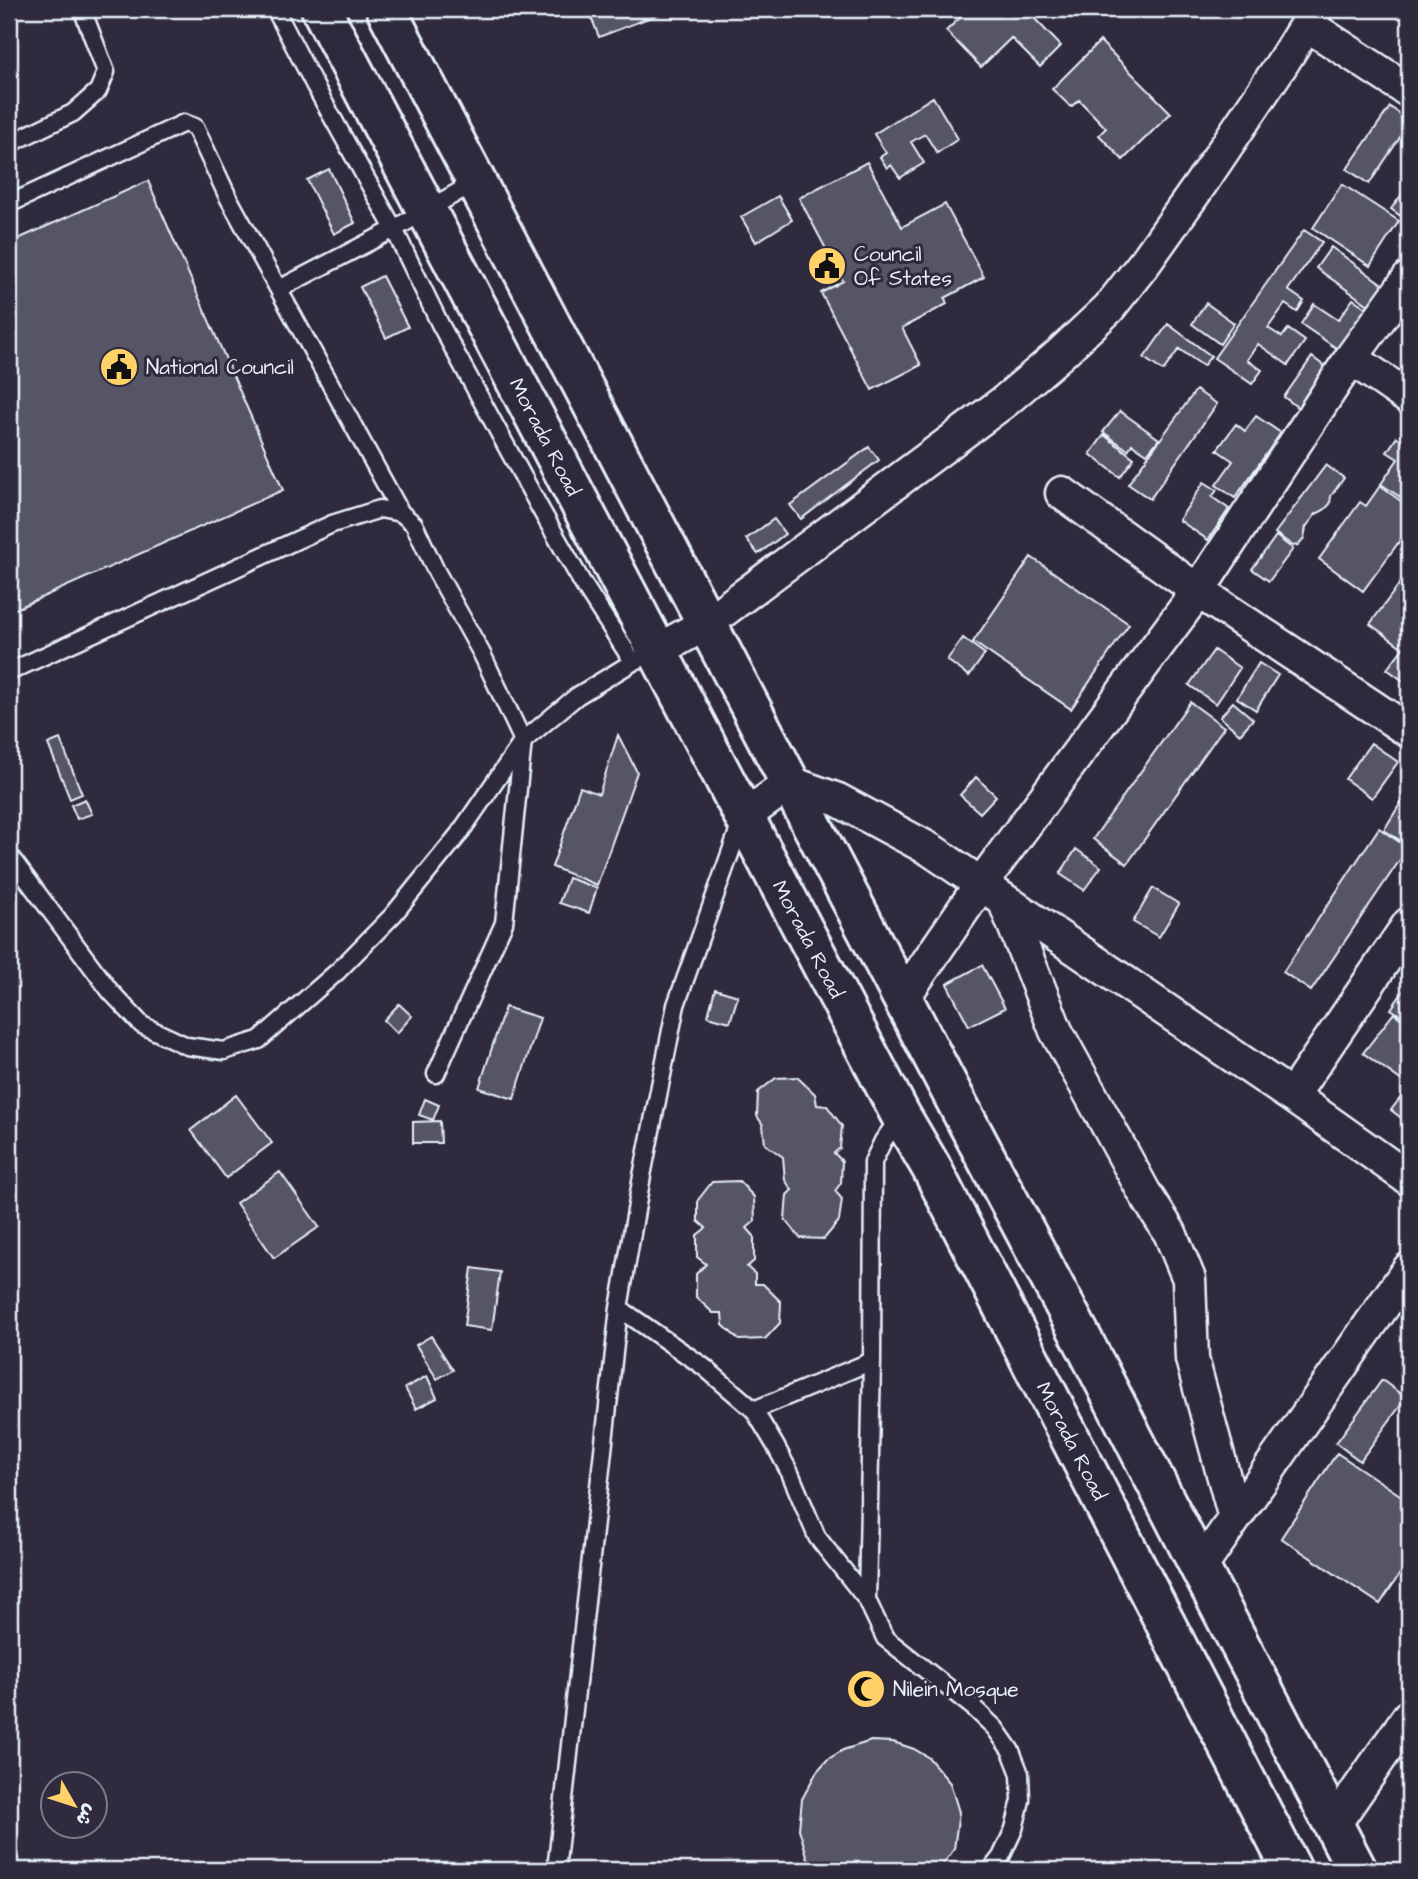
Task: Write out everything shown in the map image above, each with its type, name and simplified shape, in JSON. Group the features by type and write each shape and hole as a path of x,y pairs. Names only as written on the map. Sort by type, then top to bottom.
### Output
{"main road":[{"name":"Morada Road","path":"321,9 427,210 645,657 743,817 901,1116 931,1167 1292,1870"},
{"path":"386,9 1086,1346 1357,1870"}],"street":[{"path":"645,657 707,623 1005,401 1109,308 1194,194 1311,16 1409,91"},
{"path":"903,998 992,892 1198,591 1351,358 1409,278"},
{"path":"1351,358 1409,398"},
{"path":"1062,493 1198,591 1409,731"},
{"path":"743,817 791,783 838,800 931,850 1409,1179"},
{"path":"992,892 1056,1031 1144,1192 1170,1233 1189,1279 1192,1359 1234,1518"},
{"path":"1292,1097 1409,924"},
{"path":"1200,1568 1409,1269"},
{"path":"1333,1826 1409,1716"}],"lane":[{"path":"9,144 73,113 98,91 106,72 82,9"},
{"path":"9,855 110,991 142,1025 187,1046 224,1051 259,1040 338,971 384,924 459,834 523,741 577,696 645,657 583,584 440,324 394,229 275,9"},
{"path":"9,204 184,123 195,127 228,197 401,513 414,524 436,571 482,654 523,741 504,923 436,1074"},
{"path":"279,289 394,229 477,181"},
{"path":"9,672 332,524 380,509 401,513"},
{"path":"556,1870 619,1308 642,1176 676,1005 743,817"},
{"path":"867,1600 873,1163 883,1141 901,1116"},
{"path":"619,1308 704,1367 754,1410 785,1464 823,1546 867,1600 885,1637 974,1708 995,1728 1012,1751 1020,1774 1021,1800 1014,1829 1001,1857 991,1870"},
{"path":"754,1410 872,1361"}],"building":[{"path":"588,9 672,9 599,37"},
{"path":"969,9 1046,9 1035,19 1061,46 1040,67 1011,38 981,67 946,31"},
{"path":"1100,41 1171,113 1123,160 1099,135 1106,128 1079,100 1071,107 1052,89"},
{"path":"933,97 958,139 937,153 925,134 911,142 924,163 900,178 891,165 887,168 880,157 886,153 874,134"},
{"path":"1390,107 1409,120 1409,142 1401,136 1369,184 1347,169"},
{"path":"867,162 902,227 945,204 984,277 945,298 947,304 902,328 921,365 872,390 821,293 843,281 799,198"},
{"path":"329,169 355,223 334,234 307,180"},
{"name":"National Council","path":"148,181 283,490 9,612 9,243"},
{"path":"1342,184 1399,221 1370,266 1313,228"},
{"path":"1409,187 1409,222 1391,209"},
{"path":"778,196 792,220 756,242 741,217"},
{"path":"1304,230 1322,242 1288,290 1304,301 1297,312 1285,304 1268,328 1282,337 1288,329 1305,341 1288,365 1258,344 1247,360 1262,370 1252,384 1214,358"},
{"path":"1331,247 1385,286 1370,306 1316,268"},
{"path":"382,276 408,327 386,338 360,287"},
{"path":"1353,299 1370,310 1342,352 1301,324 1314,304 1338,320"},
{"path":"1206,303 1234,323 1220,344 1192,324"},
{"path":"1168,324 1211,356 1203,366 1179,349 1163,371 1144,358"},
{"path":"1312,357 1330,370 1301,410 1284,397"},
{"path":"1196,390 1217,404 1150,499 1128,484"},
{"path":"1120,411 1159,439 1147,454 1132,444 1128,450 1103,432"},
{"path":"1256,416 1281,433 1235,498 1216,485 1233,461 1217,450 1236,424 1245,431"},
{"path":"1104,435 1134,458 1120,477 1090,454"},
{"path":"1397,437 1409,445 1409,503 1381,484 1398,459 1387,452"},
{"path":"869,447 879,460 801,519 790,505"},
{"path":"1326,465 1344,478 1331,496 1330,504 1316,514 1306,527 1304,538 1298,545 1293,546 1275,533"},
{"path":"1204,482 1217,490 1212,497 1229,509 1208,540 1179,520"},
{"path":"1380,486 1409,507 1409,528 1363,591 1319,559 1360,502 1366,506"},
{"path":"774,519 785,534 758,554 746,539"},
{"path":"1276,536 1293,549 1269,581 1252,569"},
{"path":"1031,557 1129,624 1071,709 973,642"},
{"path":"1409,571 1409,685 1387,669 1403,648 1370,624"},
{"path":"963,638 985,654 969,676 947,660"},
{"path":"1214,650 1240,668 1216,704 1189,685"},
{"path":"1259,663 1278,675 1256,710 1237,698"},
{"path":"1190,702 1224,727 1127,864 1093,839"},
{"path":"1233,702 1253,719 1240,734 1220,717"},
{"path":"618,735 637,772 597,885 552,867 580,787 599,794"},
{"path":"60,739 82,794 70,799 48,744"},
{"path":"1371,743 1398,762 1372,798 1345,779"},
{"path":"976,777 996,796 980,813 960,795"},
{"path":"1405,796 1409,799 1409,846 1384,830"},
{"path":"85,799 92,814 77,819 71,805"},
{"path":"1379,828 1408,848 1311,991 1283,972"},
{"path":"1076,849 1101,867 1084,890 1060,874"},
{"path":"568,878 597,888 589,913 559,903"},
{"path":"1153,888 1179,904 1159,937 1133,922"},
{"path":"982,965 1005,1008 969,1026 947,984"},
{"path":"1409,983 1409,1021 1391,1009"},
{"path":"715,989 738,996 730,1022 708,1016"},
{"path":"399,1004 412,1016 397,1033 384,1020"},
{"path":"505,1007 540,1018 514,1099 479,1088"},
{"path":"1394,1013 1409,1025 1409,1086 1363,1053"},
{"path":"797,1077 815,1094 817,1105 827,1106 842,1126 840,1148 834,1153 842,1161 841,1183 835,1191 842,1199 839,1221 824,1239 800,1238 785,1219 787,1195 792,1190 785,1180 783,1157 765,1144 763,1125 757,1116 758,1092 776,1078"},
{"path":"1409,1087 1409,1124 1391,1110"},
{"path":"236,1095 272,1143 226,1178 191,1130"},
{"path":"425,1099 439,1105 433,1120 419,1115"},
{"path":"440,1121 441,1143 413,1143 413,1122"},
{"path":"280,1172 319,1227 274,1258 236,1203"},
{"path":"739,1181 754,1197 755,1221 747,1228 754,1236 754,1261 747,1267 755,1274 755,1284 763,1284 781,1302 780,1323 765,1339 739,1340 723,1325 722,1313 713,1313 696,1297 696,1274 706,1264 697,1257 697,1235 706,1228 698,1221 698,1200 712,1182"},
{"path":"472,1268 500,1272 492,1330 464,1326"},
{"path":"431,1336 453,1370 437,1379 416,1345"},
{"path":"427,1376 437,1398 416,1409 405,1388"},
{"path":"1382,1380 1406,1398 1360,1461 1336,1443"},
{"path":"1337,1453 1409,1501 1409,1560 1380,1604 1281,1538"},
{"path":"871,1741 893,1742 914,1749 929,1758 950,1783 959,1812 954,1849 939,1870 817,1870 808,1859 799,1829 802,1799 817,1771 827,1760 843,1750"}],"place":[{"name":"Council Of States","path":"827,266"},
{"name":"National Council","path":"119,367"},
{"name":"Nilein Mosque","path":"866,1689"}]}
